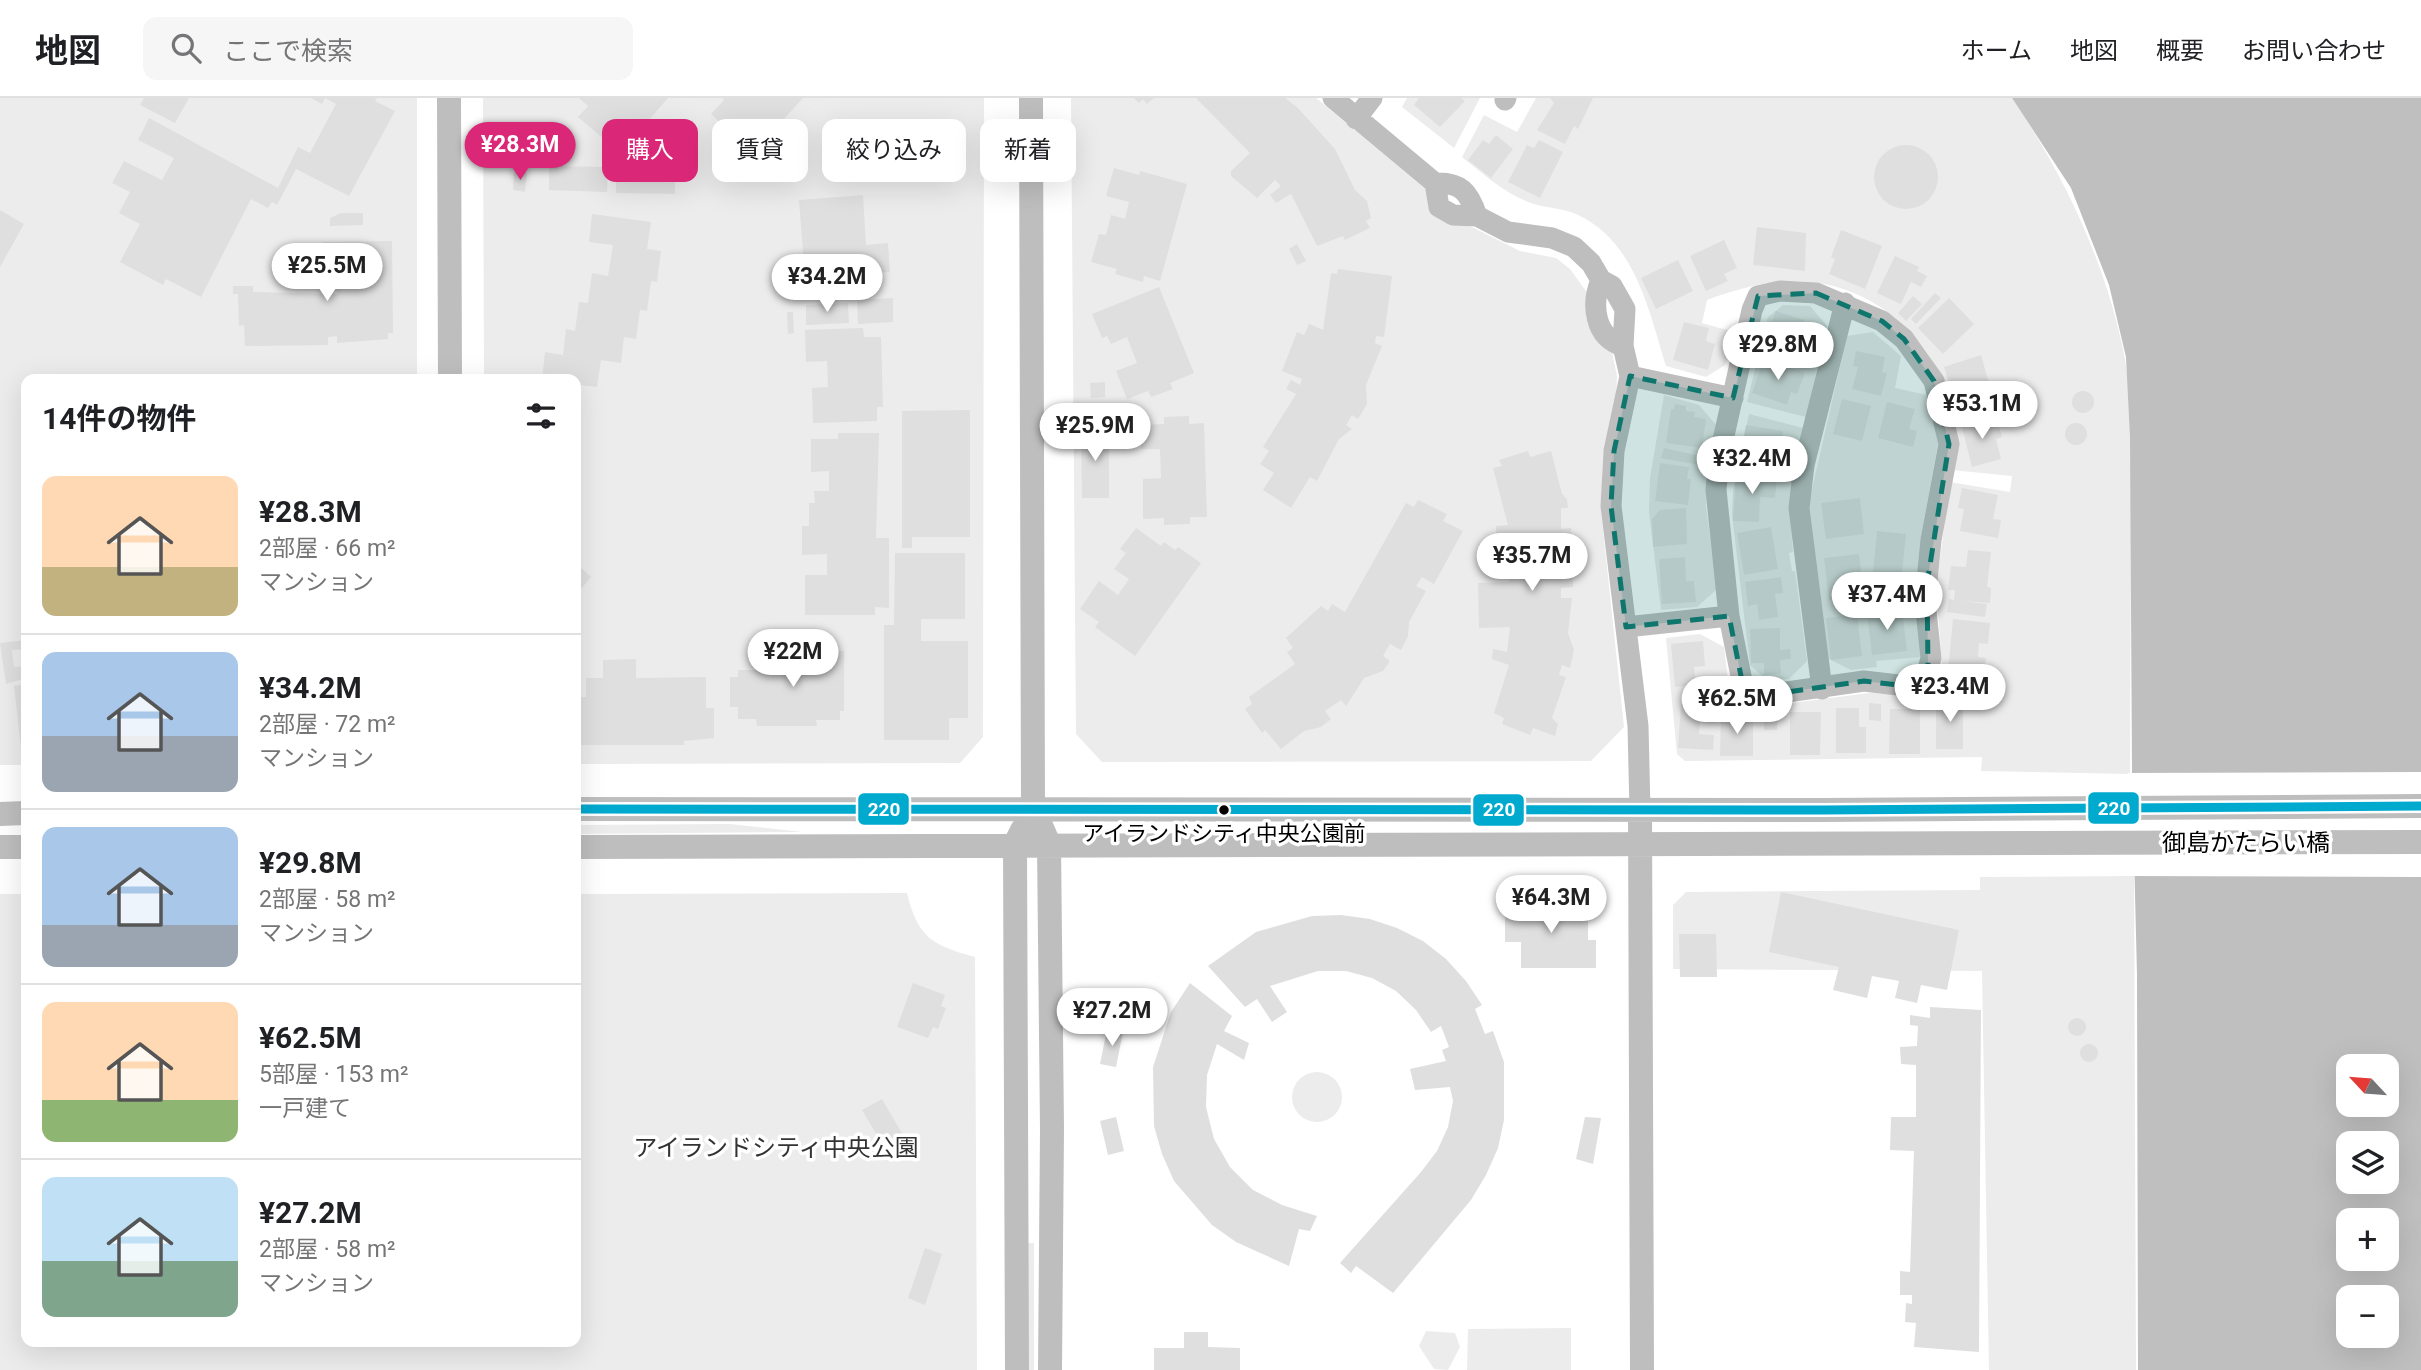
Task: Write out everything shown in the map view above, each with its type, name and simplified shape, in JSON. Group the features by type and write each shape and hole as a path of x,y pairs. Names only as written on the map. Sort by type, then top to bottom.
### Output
{"street":[{"path":"449,98 450,374"},
{"path":"1031,98 1033,807 1049,844 1052,1129 1050,1370"},
{"path":"1333,98 1435,183 1440,207 1446,212 1478,216 1508,232 1552,238 1574,247 1591,263 1601,280 1612,286 1625,309 1623,346 1630,376 1614,451 1611,506 1638,726 1642,1370"},
{"path":"1356,119 1372,98"},
{"path":"1601,280 1597,289 1597,321 1601,329 1623,346"},
{"path":"1780,291 1816,293 1845,303 1882,321 1919,357 1934,381 1950,444 1925,601 1931,658 1928,669 1918,681 1898,685 1864,681 1780,693 1744,691 1729,616 1716,491 1719,458 1733,398 1758,296 1780,291"},
{"path":"1822,689 1799,508 1804,464 1845,303"},
{"path":"1630,376 1733,398"},
{"path":"1626,627 1729,616"},
{"name":"御島かたらい橋","path":"581,808 1640,810 2421,806"},
{"path":"1017,1370 1015,844 1033,807"},
{"path":"0,814 21,813"},
{"name":"御島かたらい橋","path":"581,847 2421,842"},
{"path":"0,847 21,847"}],"highlighted area":[{"path":"1816,293 1882,321 1904,339 1934,381 1949,444 1927,584 1928,669 1918,681 1898,685 1864,681 1780,693 1744,691 1729,616 1626,627 1611,506 1614,451 1630,376 1733,398 1758,296"}],"green space":[{"path":"0,98 417,98 417,374 21,374 21,765 0,765"},
{"path":"483,98 984,98 984,119 980,119 980,182 984,182 983,737 960,763 581,764 581,374 484,374"},
{"path":"1071,98 1316,98 1426,188 1435,215 1440,220 1472,227 1520,251 1556,258 1570,269 1591,298 1586,316 1588,325 1610,342 1617,376 1616,400 1603,455 1601,511 1624,727 1591,761 1102,762 1076,734 1072,182 1076,182 1076,119 1071,119"},
{"path":"1407,98 1480,98 1454,148 1402,107"},
{"path":"1536,98 2012,98 2049,159 2082,223 2107,290 2125,359 2132,442 2130,774 1981,771 1982,757 1685,761 1677,754 1666,638 1700,634 1724,647 1731,704 1792,703 1869,693 1899,694 1917,692 1929,685 1942,663 1936,589 1950,482 2010,492 2012,476 1952,470 1956,438 1952,407 1941,377 1925,349 1903,325 1877,305 1848,291 1817,283 1774,282 1707,300 1702,323 1727,330 1733,335 1725,365 1706,377 1666,366 1637,279 1613,241 1576,214 1534,204 1514,195 1462,157 1484,115 1517,132"},
{"path":"1783,305 1810,306 1827,326 1806,417 1747,402 1768,317"},
{"path":"1873,332 1901,356 1895,388 1927,395 1938,443 1921,537 1921,657 1876,661 1877,667 1851,670 1827,658 1809,502 1847,336"},
{"path":"1664,395 1699,405 1717,426 1706,486 1706,507 1717,589 1697,607 1661,610 1649,512 1650,478"},
{"path":"1749,414 1803,428 1792,489 1793,552 1789,553 1792,571 1795,571 1807,661 1789,679 1767,680 1750,665 1732,515 1733,490"},
{"path":"730,824 803,832 581,834 581,825"},
{"path":"2134,876 2136,1370 1989,1370 1982,971 1673,969 1673,905 1686,892 1980,890 1980,877"},
{"name":"アイランドシティ中央公園","path":"907,893 916,920 929,937 948,948 975,957 977,1370 0,1370 0,894 21,894 21,1347 581,1347 581,894"},
{"path":"1317,1072 1334,1080 1342,1097 1334,1114 1317,1122 1300,1114 1292,1097 1300,1080"},
{"path":"1028,1243 1034,1243 1034,1370 1028,1370"},
{"path":"1571,1328 1571,1370 1467,1370 1468,1329"},
{"path":"1426,1331 1455,1333 1460,1347 1448,1370 1434,1369 1419,1346"}],"shaded area":[{"path":"2012,98 2421,98 2421,1370 2138,1370 2137,975 2132,773 2130,437 2126,357 2109,285 2071,188"}],"pier":[{"path":"2421,772 2421,877 2130,876 2128,773"}],"building":[{"path":"144,98 189,98 175,123 140,105"},
{"path":"311,98 325,98 322,104"},
{"path":"325,98 377,98 375,101 395,111 349,196 296,169 277,205 272,202 268,208 251,199 201,297 166,279 163,285 120,262 140,224 119,213 130,192 112,183 124,161 162,180 174,158 138,140 149,118 278,188 298,147 310,153 336,104"},
{"path":"579,98 668,98 650,119 602,119 602,138 578,117 588,106"},
{"path":"722,98 803,98 784,119 716,119 711,114 724,100"},
{"path":"1134,98 1154,98 1147,104 1143,99 1139,103"},
{"path":"1196,98 1285,98 1297,107 1335,149 1355,190 1367,201 1371,218 1366,221 1370,228 1345,240 1343,236 1317,246 1291,194 1276,203 1270,195 1281,186 1275,180 1257,198 1231,176 1231,171 1250,153"},
{"path":"1419,98 1461,98 1465,101 1440,127 1414,105"},
{"path":"1550,98 1593,98 1578,129 1574,126 1565,144 1537,130 1554,103"},
{"path":"527,133 559,151 558,154 526,152"},
{"path":"1496,135 1513,149 1491,178 1468,160 1483,140 1489,144"},
{"path":"1539,140 1563,152 1540,198 1508,182 1527,145 1534,148"},
{"path":"1900,145 1912,145 1929,154 1936,165 1936,189 1929,200 1912,209 1900,209 1888,204 1879,195 1874,183 1874,171 1879,159 1888,150"},
{"path":"549,166 602,167 602,182 607,182 607,192 549,190"},
{"path":"1114,168 1139,175 1140,171 1187,184 1160,281 1144,276 1143,282 1115,274 1117,269 1091,262 1099,234 1106,235 1111,215 1125,219 1129,202 1106,196"},
{"path":"514,172 527,173 525,192 513,190"},
{"path":"616,182 675,182 675,194 616,193"},
{"path":"863,195 866,245 888,243 890,272 805,278 799,200"},
{"path":"0,210 24,224 0,267"},
{"path":"341,213 363,213 363,225 330,226 330,218"},
{"path":"592,214 651,222 647,249 661,251 657,282 651,281 647,311 640,310 636,339 624,337 621,363 601,360 597,387 581,385 581,374 543,374 545,352 563,355 566,329 575,331 579,302 588,303 592,273 608,276 613,245 589,242"},
{"path":"1757,227 1806,233 1805,271 1753,265"},
{"path":"1841,230 1882,246 1865,289 1829,274 1835,259 1831,257"},
{"path":"1724,240 1737,268 1724,274 1728,281 1706,291 1690,256"},
{"path":"392,241 393,333 388,333 388,339 337,343 337,336 328,337 328,345 245,346 244,325 239,326 238,294 233,294 233,286 253,286 253,292 337,294 336,249 323,250 323,242"},
{"path":"1297,244 1306,261 1297,265 1289,249"},
{"path":"1895,256 1919,267 1917,271 1927,276 1921,287 1911,282 1901,304 1877,293"},
{"path":"1678,260 1693,291 1656,309 1641,278"},
{"path":"1338,269 1392,276 1384,337 1376,336 1375,343 1382,346 1366,385 1367,404 1358,419 1352,415 1346,425 1352,429 1339,439 1317,481 1310,477 1291,508 1263,490 1274,473 1260,464 1269,451 1263,447 1296,394 1286,389 1291,380 1300,385 1302,379 1282,371 1297,332 1304,335 1309,324 1323,330 1331,273 1337,274"},
{"path":"1159,287 1194,373 1170,383 1173,389 1151,397 1148,391 1127,399 1116,371 1137,363 1127,337 1111,344 1107,336 1102,338 1092,314"},
{"path":"1935,293 1941,298 1916,324 1911,319"},
{"path":"1913,296 1922,304 1906,321 1898,313"},
{"path":"893,298 893,322 858,324 857,300"},
{"path":"1949,298 1974,324 1943,354 1918,328"},
{"path":"848,303 849,323 806,325 806,305"},
{"path":"1776,311 1804,320 1792,360 1761,351"},
{"path":"787,312 793,312 794,333 788,334"},
{"path":"1684,322 1709,328 1706,341 1715,344 1708,370 1673,360"},
{"path":"863,328 864,337 881,337 883,407 877,407 877,421 813,423 812,388 828,387 827,361 806,362 805,330"},
{"path":"1856,351 1885,357 1882,372 1887,373 1881,396 1852,389 1858,367 1853,366"},
{"path":"1981,355 1990,387 1962,396 1961,390 1952,392 1944,367"},
{"path":"1764,358 1805,373 1797,394 1791,392 1787,405 1752,393"},
{"path":"1105,382 1105,397 1091,398 1090,383"},
{"path":"2083,391 2091,394 2094,402 2091,410 2083,413 2075,410 2072,402 2075,394"},
{"path":"1842,399 1871,406 1862,441 1833,434"},
{"path":"1887,402 1915,409 1909,429 1917,431 1913,447 1878,438"},
{"path":"1675,404 1686,406 1686,411 1695,412 1694,417 1706,419 1702,448 1666,443 1671,409 1674,409"},
{"path":"1981,404 1984,414 1965,420 1962,409"},
{"path":"970,410 970,537 912,537 912,548 902,548 902,411"},
{"path":"1189,416 1189,424 1204,423 1207,517 1190,517 1190,524 1164,525 1164,518 1143,519 1143,479 1161,478 1160,449 1141,449 1140,425 1164,424 1164,417"},
{"path":"1982,417 1985,425 1998,422 2002,437 1996,439 2001,459 1972,467 1961,423"},
{"path":"2076,423 2084,426 2087,434 2084,442 2076,445 2068,442 2065,434 2068,426"},
{"path":"1746,425 1783,431 1778,462 1768,460 1767,469 1739,464"},
{"path":"1081,429 1109,429 1109,498 1082,498"},
{"path":"838,433 879,433 876,538 889,538 889,608 875,607 875,615 805,615 805,575 827,575 827,554 802,555 802,526 809,526 809,503 815,503 814,491 829,491 829,471 811,472 811,439 838,439"},
{"path":"1664,448 1700,456 1699,465 1661,458"},
{"path":"1528,451 1530,457 1551,451 1562,494 1567,499 1568,508 1561,508 1561,529 1571,528 1573,587 1561,588 1561,598 1572,598 1568,633 1574,650 1570,668 1562,665 1559,675 1566,677 1552,718 1558,724 1555,736 1533,728 1530,735 1502,724 1504,718 1494,713 1509,665 1492,659 1493,649 1507,652 1510,627 1479,628 1478,583 1509,582 1507,534 1496,536 1496,526 1508,525 1493,468 1502,466 1499,460"},
{"path":"1660,463 1689,467 1687,479 1691,479 1688,505 1655,501"},
{"path":"1736,475 1777,478 1775,498 1760,497 1759,522 1733,521"},
{"path":"1962,488 1998,495 1993,519 2001,520 1998,538 1960,531 1964,509 1958,508"},
{"path":"1860,498 1864,534 1826,539 1821,503"},
{"path":"1418,500 1447,514 1443,521 1463,531 1434,584 1422,577 1416,586 1426,591 1409,622 1408,636 1401,650 1390,644 1383,656 1390,661 1383,671 1364,678 1346,706 1341,700 1325,711 1331,719 1321,727 1304,731 1281,749 1265,730 1262,733 1245,709 1252,704 1249,697 1295,664 1287,652 1293,648 1286,638 1321,606 1328,611 1332,604 1345,612 1406,503 1414,507"},
{"path":"1686,508 1687,544 1653,547 1652,519 1660,510"},
{"path":"1771,527 1778,569 1744,575 1737,533"},
{"path":"1136,528 1161,546 1164,542 1175,550 1178,547 1201,563 1135,656 1095,627 1099,622 1080,609 1099,581 1118,595 1129,579 1114,569 1126,553 1120,549"},
{"path":"1877,531 1906,534 1902,573 1894,572 1893,585 1872,583"},
{"path":"1968,550 1991,552 1987,587 1991,588 1990,603 1959,601 1987,604 1985,617 1947,612 1949,599 1954,600 1955,590 1948,590 1951,566 1966,567"},
{"path":"895,553 965,553 965,619 921,619 921,641 968,641 968,718 949,718 949,740 884,740 884,625 894,625"},
{"path":"1859,554 1864,596 1829,600 1824,558"},
{"path":"1685,557 1686,581 1694,581 1696,602 1662,604 1659,559"},
{"path":"581,568 591,577 581,589"},
{"path":"1781,577 1783,593 1775,594 1778,617 1759,620 1757,604 1748,606 1745,582"},
{"path":"1902,610 1907,651 1872,655 1867,614"},
{"path":"1857,614 1862,656 1831,660 1826,618"},
{"path":"1953,619 1990,623 1988,644 1979,643 1978,657 1986,658 1984,671 1977,670 1976,674 1948,671"},
{"path":"1780,628 1780,650 1790,649 1791,659 1780,660 1781,674 1764,675 1764,663 1751,663 1750,629"},
{"path":"21,641 21,649 12,650 14,667 21,666 21,680 6,684 0,643"},
{"path":"1703,641 1705,666 1694,667 1696,685 1675,687 1671,644"},
{"path":"796,644 836,644 836,651 844,651 844,711 840,711 840,720 816,720 817,726 757,726 756,719 738,719 738,707 730,707 730,677 738,677 738,670 762,670 762,653 771,653 771,670 801,670 802,659 796,659"},
{"path":"636,659 636,678 706,677 706,708 714,708 714,738 684,741 684,745 581,745 581,697 586,697 586,678 603,678 603,660"},
{"path":"1701,679 1714,679 1715,699 1701,700"},
{"path":"1938,680 1955,680 1955,688 1938,688"},
{"path":"21,685 21,748 14,686"},
{"path":"1936,699 1963,699 1963,749 1936,749"},
{"path":"1869,703 1881,704 1881,721 1869,720"},
{"path":"1681,704 1716,706 1715,723 1700,722 1699,734 1714,735 1713,750 1678,748"},
{"path":"1836,708 1859,708 1859,727 1866,727 1866,753 1836,753"},
{"path":"1890,709 1920,709 1920,754 1889,754"},
{"path":"1764,711 1778,711 1777,730 1764,730"},
{"path":"1790,712 1821,712 1820,755 1790,755"},
{"path":"1721,715 1753,715 1753,756 1720,756"},
{"path":"1781,892 1959,930 1947,990 1921,985 1917,1003 1895,998 1899,981 1872,976 1867,998 1833,990 1839,967 1769,952"},
{"path":"1505,903 1588,903 1588,940 1596,940 1596,968 1521,968 1521,942 1505,942"},
{"path":"1341,915 1370,919 1397,928 1423,941 1446,959 1466,981 1482,1005 1475,1009 1485,1034 1493,1031 1504,1062 1504,1120 1498,1148 1486,1175 1471,1200 1393,1293 1356,1266 1351,1273 1340,1263 1421,1172 1437,1151 1448,1127 1453,1101 1450,1087 1415,1090 1410,1069 1446,1061 1442,1050 1449,1047 1441,1026 1431,1032 1416,1010 1396,991 1372,978 1346,971 1318,971 1270,986 1287,1012 1272,1022 1257,999 1245,1007 1208,966 1256,932 1312,916"},
{"path":"1679,934 1716,934 1717,977 1680,977"},
{"path":"913,983 945,995 941,1006 946,1008 938,1029 933,1027 928,1038 897,1027"},
{"path":"1190,983 1232,1016 1224,1031 1249,1043 1244,1060 1217,1044 1207,1075 1206,1107 1214,1139 1230,1167 1253,1190 1282,1205 1317,1216 1310,1231 1299,1229 1289,1266 1236,1242 1212,1225 1174,1181 1162,1154 1154,1126 1153,1067 1171,1012"},
{"path":"1930,1007 1981,1010 1979,1352 1914,1347 1916,1323 1905,1322 1906,1303 1912,1304 1912,1295 1900,1295 1900,1271 1910,1272 1914,1151 1890,1150 1891,1117 1916,1117 1916,1065 1901,1064 1900,1047 1917,1046 1918,1026 1910,1025 1910,1015 1930,1018"},
{"path":"2077,1018 2083,1021 2086,1027 2083,1033 2077,1036 2071,1033 2068,1027 2071,1021"},
{"path":"1107,1029 1123,1032 1116,1067 1100,1064"},
{"path":"2089,1044 2095,1047 2098,1053 2095,1059 2089,1062 2083,1059 2080,1053 2083,1047"},
{"path":"882,1099 903,1135 884,1147 862,1110"},
{"path":"1116,1117 1124,1151 1108,1155 1100,1121"},
{"path":"1585,1117 1601,1118 1593,1164 1576,1159"},
{"path":"925,1248 942,1254 925,1305 908,1298"},
{"path":"1184,1332 1208,1332 1208,1347 1240,1348 1240,1370 1154,1370 1154,1348 1184,1348"}],"transit line":[{"name":"220","path":"581,809 1823,810 2421,806"}],"place":[{"name":"アイランドシティ中央公園前","path":"1224,810"}]}
